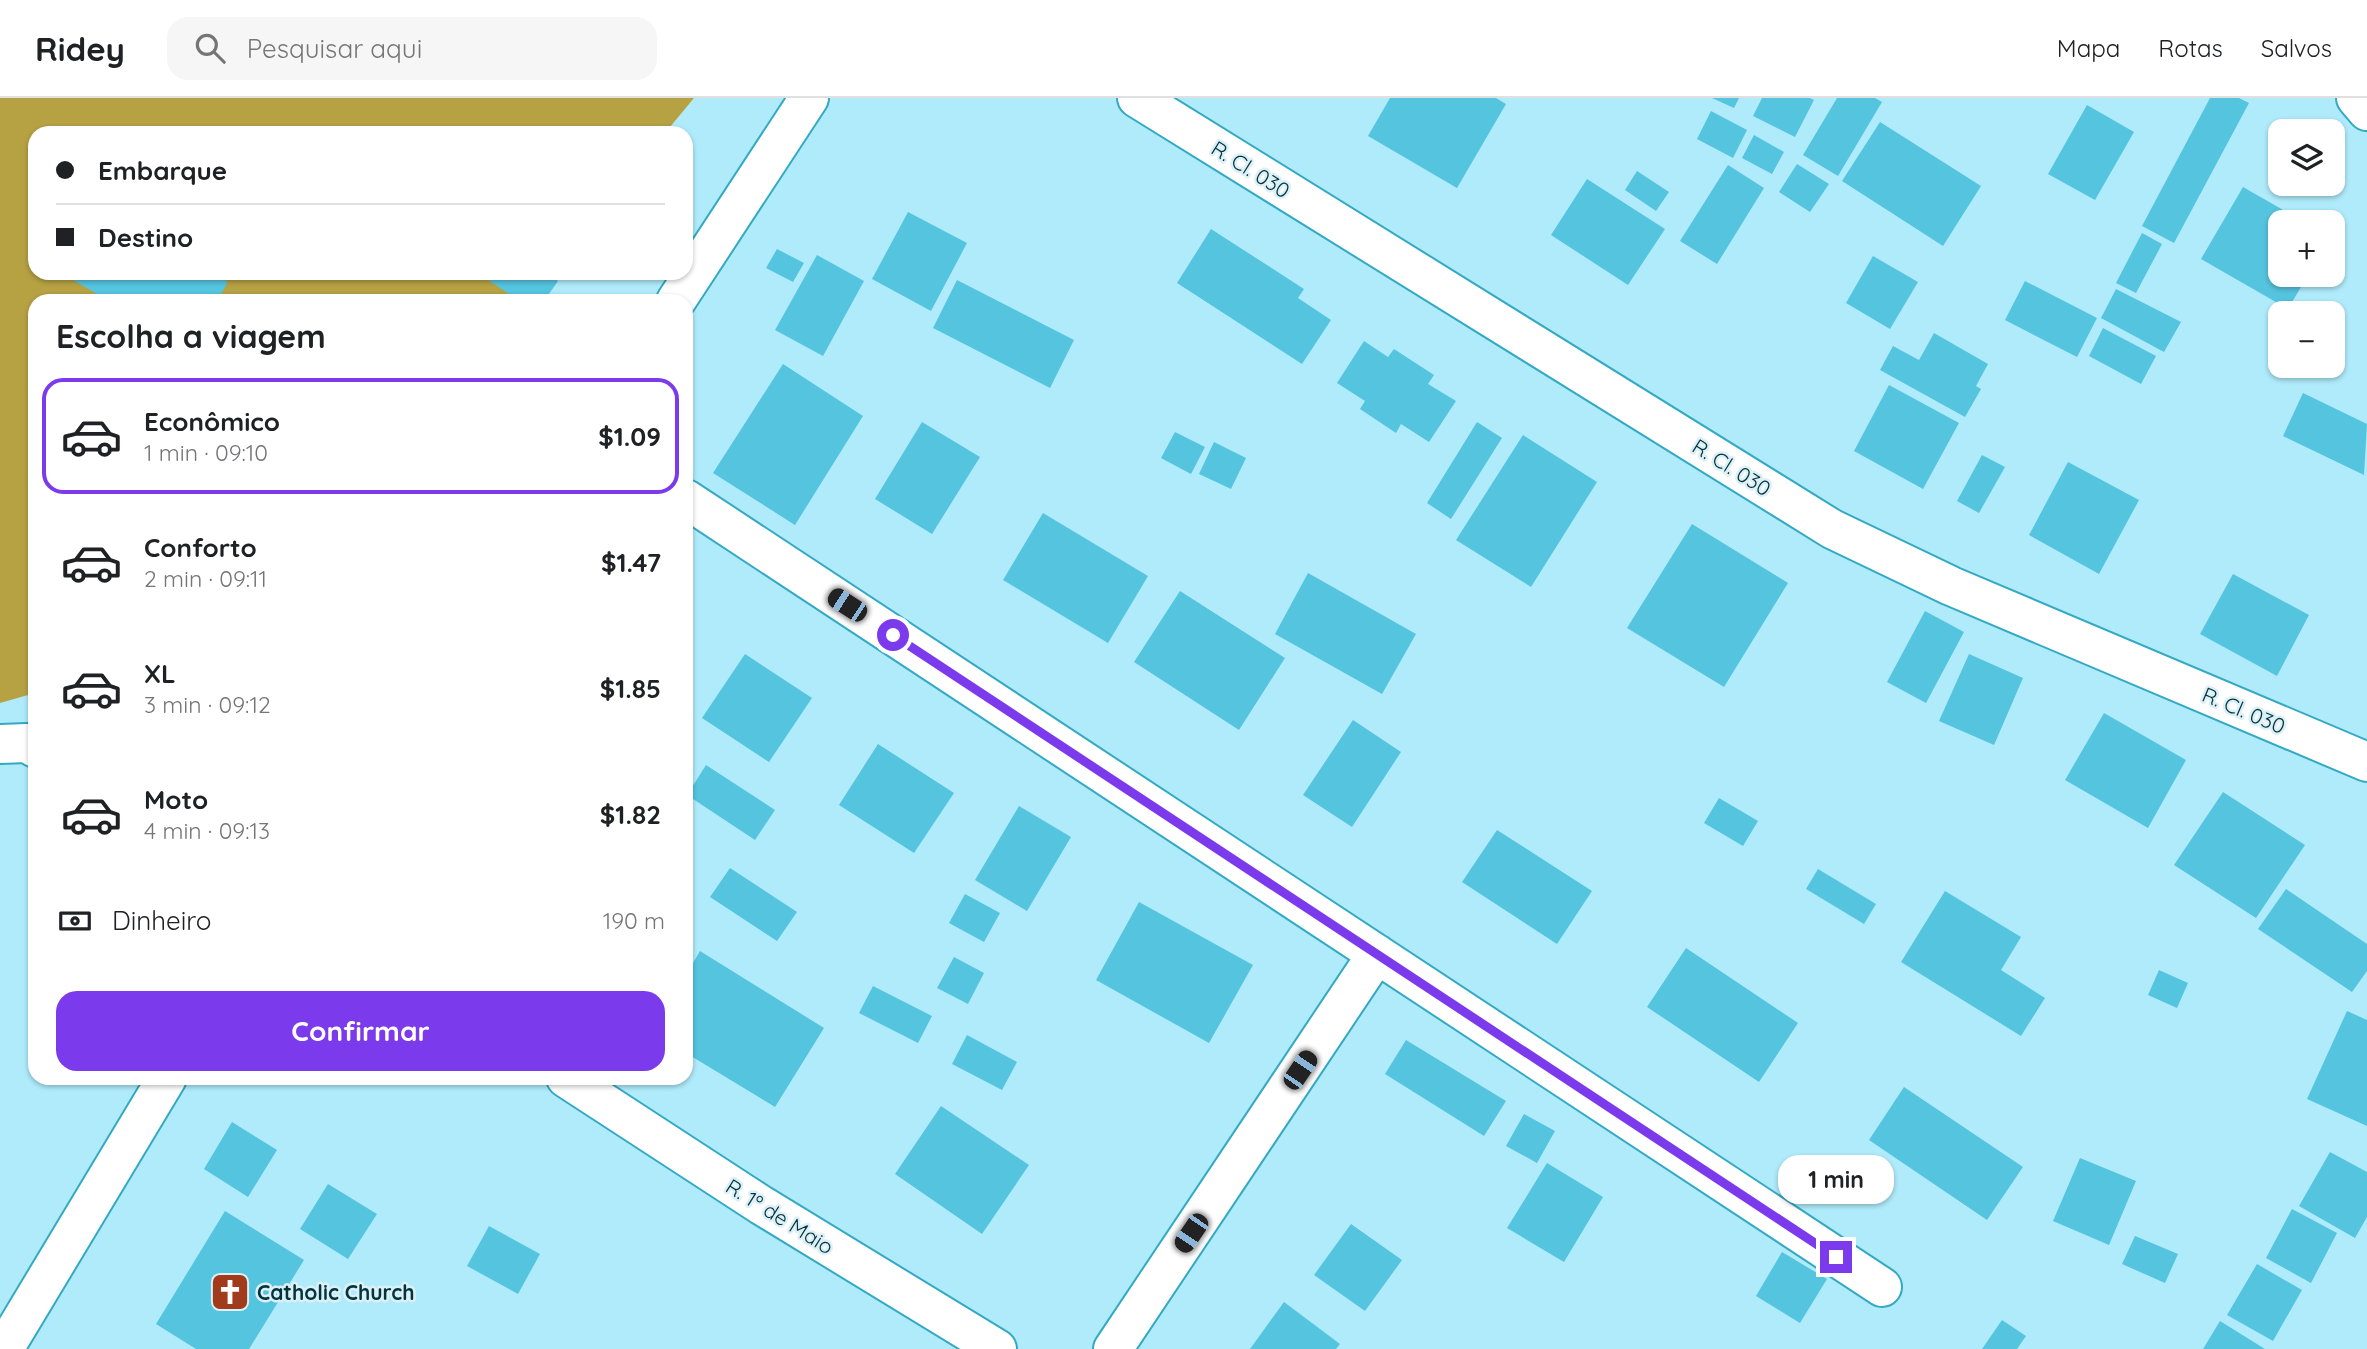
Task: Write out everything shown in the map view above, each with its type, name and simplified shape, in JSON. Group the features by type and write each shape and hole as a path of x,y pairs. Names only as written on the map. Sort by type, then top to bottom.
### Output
{"street":[{"path":"693,275 809,98"},
{"name":"R. Cl. 030","path":"1137,98 1832,529 1951,586 2367,762"},
{"path":"2356,98 2367,111"},
{"path":"693,504 1882,1287"},
{"path":"0,744 28,744"},
{"path":"1113,1349 1377,954"},
{"path":"4,1349 163,1085"},
{"name":"R. 1º de Maio","path":"577,1085 761,1205 997,1349"}],"shaded area":[{"path":"0,98 694,98 671,126 28,126 28,280 544,280 533,294 28,294 28,695 0,703"}],"building":[{"path":"1390,98 1496,98 1506,104 1457,188 1368,136"},
{"path":"1712,98 1739,98 1734,108"},
{"path":"1762,98 1814,100 1795,137 1753,116"},
{"path":"1837,98 1875,98 1882,102 1838,176 1803,155"},
{"path":"2210,98 2239,98 2249,103 2174,243 2142,226"},
{"path":"2087,105 2134,132 2095,200 2048,174"},
{"path":"1711,111 1747,130 1733,158 1697,139"},
{"path":"1880,122 1981,186 1943,246 1842,181"},
{"path":"1754,135 1784,152 1772,174 1742,158"},
{"path":"1797,164 1829,184 1810,212 1779,192"},
{"path":"1728,165 1764,188 1717,264 1680,241"},
{"path":"1637,171 1669,192 1656,211 1625,190"},
{"path":"1587,179 1665,229 1628,285 1551,235"},
{"path":"2243,187 2283,210 2268,210 2268,287 2301,287 2293,301 2274,301 2201,259"},
{"path":"908,212 967,243 931,311 872,279"},
{"path":"1211,229 1304,289 1298,298 1331,320 1302,364 1177,283"},
{"path":"2142,233 2162,244 2136,293 2116,283"},
{"path":"777,249 804,263 793,282 766,268"},
{"path":"817,255 864,281 823,356 775,330"},
{"path":"1873,256 1918,282 1890,329 1846,303"},
{"path":"73,280 228,282 221,294 97,294"},
{"path":"488,280 558,281 549,294 509,294"},
{"path":"957,280 1074,340 1050,388 933,328"},
{"path":"2025,281 2097,318 2077,357 2005,320"},
{"path":"2116,289 2181,322 2164,352 2101,318"},
{"path":"2103,328 2156,356 2141,384 2089,356"},
{"path":"1934,333 1988,364 1976,386 1981,389 1965,417 1880,370 1893,346 1919,360"},
{"path":"1364,341 1388,357 1394,349 1434,375 1428,384 1456,401 1429,442 1401,424 1396,433 1360,409 1365,401 1337,383"},
{"path":"783,364 863,416 795,525 713,473"},
{"path":"1889,385 1959,423 1923,489 1854,451"},
{"path":"2303,393 2367,424 2364,475 2283,436"},
{"path":"922,422 980,457 932,534 875,499"},
{"path":"1477,422 1502,438 1451,519 1427,503"},
{"path":"1175,432 1205,447 1191,474 1161,458"},
{"path":"1523,435 1597,482 1531,587 1456,540"},
{"path":"1214,442 1246,458 1231,489 1199,474"},
{"path":"1982,455 2005,467 1979,513 1957,501"},
{"path":"2068,462 2139,500 2099,574 2029,535"},
{"path":"1043,513 1148,576 1108,643 1003,580"},
{"path":"1692,524 1788,583 1724,687 1627,628"},
{"path":"1308,573 1416,634 1382,694 1275,634"},
{"path":"2233,574 2309,615 2277,676 2200,634"},
{"path":"1180,591 1285,658 1239,730 1134,662"},
{"path":"1925,611 1964,632 1926,703 1887,682"},
{"path":"745,654 812,698 769,762 702,718"},
{"path":"1969,654 2023,678 1994,745 1939,721"},
{"path":"2104,713 2186,760 2148,828 2065,780"},
{"path":"1353,720 1401,752 1352,827 1303,795"},
{"path":"878,744 954,793 914,853 839,805"},
{"path":"706,765 775,810 755,840 693,799 693,786"},
{"path":"2223,792 2305,845 2256,918 2174,865"},
{"path":"1719,798 1758,821 1743,846 1704,823"},
{"path":"1019,806 1071,837 1027,911 975,880"},
{"path":"1497,830 1592,891 1557,944 1462,882"},
{"path":"730,868 797,912 777,941 710,897"},
{"path":"1818,869 1876,904 1864,924 1806,889"},
{"path":"2286,889 2367,944 2367,971 2352,992 2258,929"},
{"path":"1945,891 2021,937 2001,970 2045,998 2021,1036 1901,962"},
{"path":"965,894 1000,913 984,942 949,923"},
{"path":"1139,902 1253,965 1209,1043 1096,980"},
{"path":"1686,948 1798,1023 1759,1082 1647,1007"},
{"path":"700,951 824,1028 775,1107 693,1057 693,963"},
{"path":"954,957 984,973 968,1004 937,988"},
{"path":"2159,970 2188,983 2177,1008 2148,995"},
{"path":"873,986 932,1016 918,1043 859,1013"},
{"path":"2347,1011 2367,1020 2367,1126 2307,1099"},
{"path":"967,1035 1017,1062 1002,1090 952,1064"},
{"path":"1406,1040 1506,1101 1484,1136 1385,1074"},
{"path":"1904,1087 2023,1167 1987,1220 1869,1140"},
{"path":"941,1106 1029,1165 982,1234 895,1174"},
{"path":"1524,1114 1555,1131 1537,1163 1506,1146"},
{"path":"232,1122 277,1150 248,1197 204,1169"},
{"path":"2330,1152 2367,1172 2367,1217 2355,1238 2299,1206"},
{"path":"2080,1158 2136,1181 2109,1245 2053,1221"},
{"path":"1547,1163 1603,1197 1564,1262 1507,1228"},
{"path":"328,1184 377,1214 348,1259 300,1229"},
{"path":"2292,1209 2337,1233 2311,1283 2266,1258"},
{"name":"Catholic Church","path":"225,1211 304,1260 249,1349 196,1349 156,1324"},
{"path":"1351,1224 1402,1260 1365,1311 1314,1275"},
{"path":"489,1226 540,1254 518,1294 467,1266"},
{"path":"2135,1236 2178,1254 2165,1283 2122,1264"},
{"path":"1782,1252 1827,1279 1800,1323 1756,1296"},
{"path":"2257,1264 2302,1290 2273,1341 2227,1315"},
{"path":"1284,1302 1340,1344 1336,1349 1250,1349"},
{"path":"2002,1320 2026,1336 2017,1349 1982,1349"},
{"path":"2220,1321 2265,1349 2203,1349"}],"place":[{"name":"Catholic Church","path":"230,1292"}],"route":[{"path":"893,635 1836,1257"}]}
